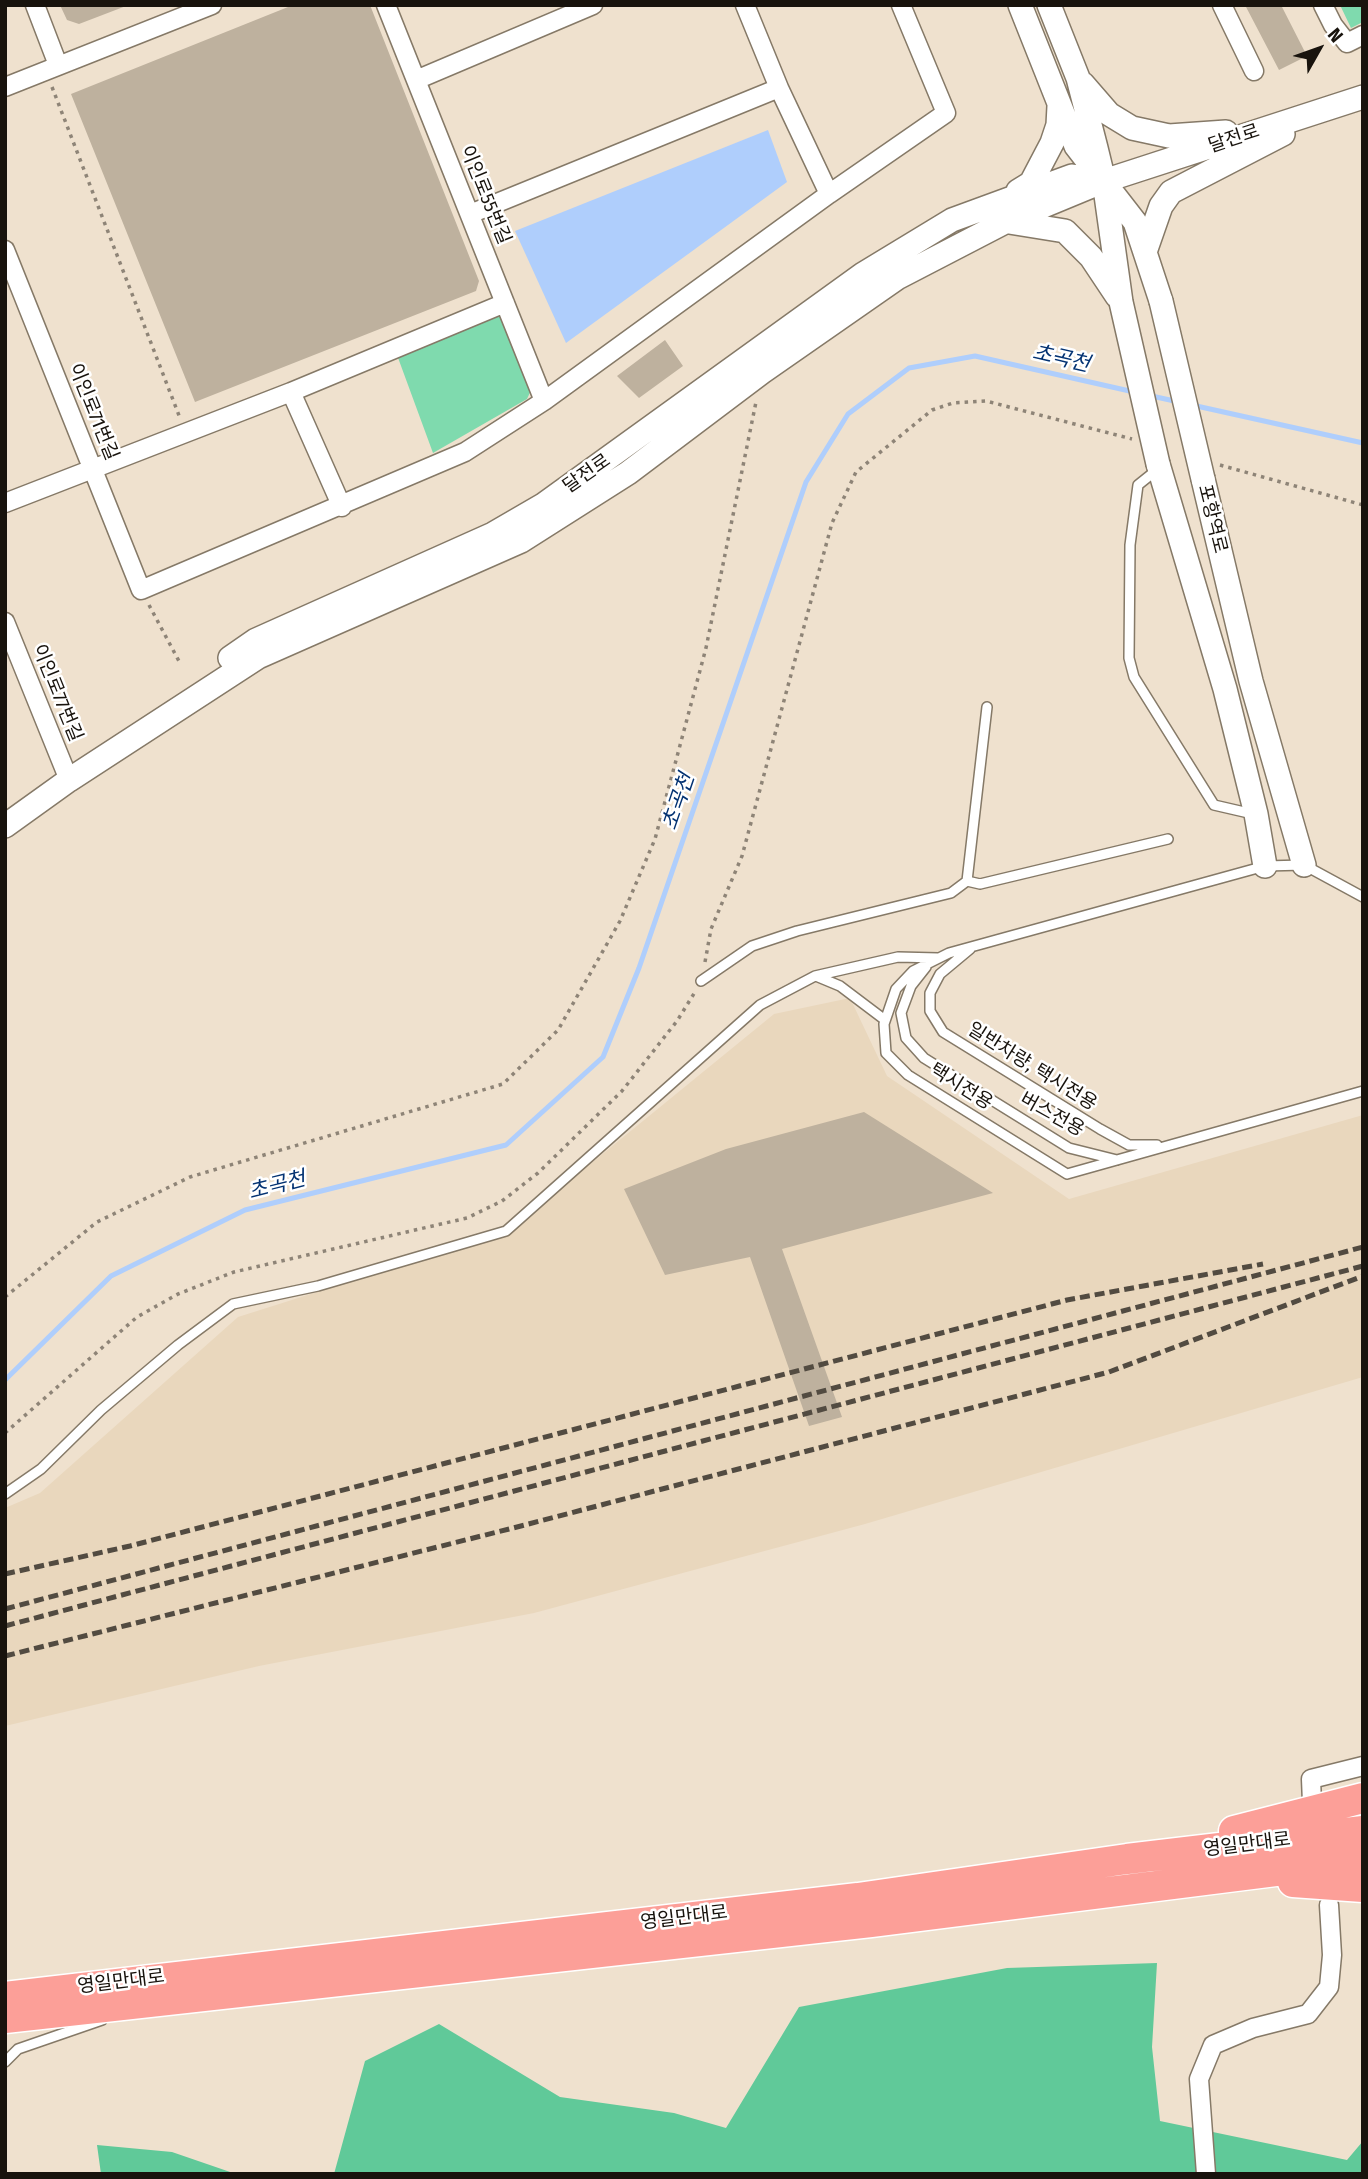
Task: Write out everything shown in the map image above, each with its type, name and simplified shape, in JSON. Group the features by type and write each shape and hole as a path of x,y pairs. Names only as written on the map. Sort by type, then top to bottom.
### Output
{"highway":[{"path":"1127,1859 1363,1798"},
{"name":"영일만대로","path":"5,1997 858,1898 1127,1859 1363,1831"},
{"name":"영일만대로","path":"5,2018 871,1922 1363,1860"},
{"path":"1219,1877 1363,1887"}],"street":[{"path":"35,5 58,65"},
{"path":"5,87 212,5"},
{"name":"이인로55번길","path":"386,5 544,401"},
{"path":"416,80 593,5"},
{"path":"745,5 779,88 829,194"},
{"path":"141,590 342,507 465,452 544,401 829,194 946,113 901,5"},
{"name":"포항역로","path":"1020,5 1076,146 1135,222 1161,301 1207,471 1251,681 1304,865"},
{"name":"포항역로","path":"1049,5 1078,78 1104,181 1121,302 1158,466 1225,689 1256,814 1265,866"},
{"path":"1222,5 1254,71"},
{"path":"1323,5 1333,25 1347,43 1363,36"},
{"path":"1078,78 1109,114 1132,128 1169,136 1264,129"},
{"path":"470,214 779,88"},
{"name":"달전로","path":"5,826 69,779 258,657 521,541 628,474 762,372 897,278 1003,211 1072,176 1104,181 1363,97"},
{"path":"1059,103 1058,125 1052,143 1031,183 1003,211 1065,231 1091,257 1121,302"},
{"path":"1144,252 1161,206 1171,192 1267,144 1318,112"},
{"name":"달전로","path":"69,779 86,754 256,640 493,534 543,505 863,274 952,220 1003,211"},
{"name":"이인로71번길","path":"5,250 141,590"},
{"path":"5,503 291,392 505,303"},
{"path":"291,392 342,507"},
{"name":"이인로77번길","path":"5,622 69,779"},
{"path":"1312,1803 1311,1779 1363,1766"},
{"path":"1206,2174 1199,2079 1213,2045 1253,2028 1308,2014 1329,1987 1332,1955 1329,1905"}],"lane":[{"path":"1158,466 1138,485 1130,545 1129,659 1134,677 1214,805 1256,814"},
{"path":"701,981 752,946 797,930 951,893 967,881 987,707"},
{"path":"967,881 980,884 1168,839"},
{"path":"5,1494 41,1469 101,1410 178,1345 233,1304 318,1286 506,1231 760,1005 815,976 898,957 933,961 974,946 1265,866 1304,865 1363,897"},
{"name":"일반차량, 택시전용","path":"974,946 940,974 930,993 930,1011 943,1032 975,1054 1129,1144 1166,1146"},
{"name":"택시전용","path":"933,961 913,971 896,989 886,1020 886,1053 908,1075 1067,1174 1363,1091"},
{"name":"버스전용","path":"933,961 911,985 901,1013 906,1038 924,1058 1069,1148 1120,1160"},
{"path":"815,976 840,986 886,1020"},
{"path":"5,2062 18,2049 104,2019 184,1998"}],"path":[{"path":"52,87 181,419"},
{"path":"5,1297 97,1222 190,1177 503,1084 558,1030 620,921 655,839 706,648 762,372"},
{"path":"5,1433 137,1317 178,1294 234,1272 467,1218 502,1201 538,1173 622,1091 677,1021 701,981 712,929 742,856 832,523 856,472 932,410 953,403 986,401 1134,440"},
{"path":"1207,471 1363,505"},
{"path":"141,590 180,663"}],"shaded area":[{"path":"850,998 887,1076 1069,1199 1363,1115 1363,1377 865,1524 534,1613 259,1666 5,1726 5,1508 40,1493 238,1317 507,1232 774,1014"}],"green space":[{"path":"1340,5 1363,5 1363,22 1351,28"},
{"path":"494,314 507,319 533,386 527,399 433,453 397,355"},
{"path":"1157,1963 1152,2047 1160,2121 1347,2160 1363,2141 1363,2174 334,2174 365,2061 439,2024 560,2097 674,2113 726,2128 799,2007 1007,1968"},
{"path":"97,2145 172,2152 236,2174 101,2174"}],"water":[{"path":"768,130 787,182 566,343 515,231"}],"building":[{"path":"60,5 126,6 79,24 67,20"},
{"path":"293,5 370,5 479,281 476,291 195,402 71,94"},
{"path":"1245,5 1281,5 1307,56 1279,70"},
{"path":"665,340 683,366 639,398 617,376"},
{"path":"864,1112 993,1193 782,1249 842,1417 809,1426 750,1257 665,1275 624,1189 726,1149"}],"waterway":[{"name":"초곡천","path":"5,1380 111,1276 245,1210 506,1145 603,1057 639,968 806,482 848,414 909,368 975,356 1134,392"},
{"name":"초곡천","path":"1147,395 1179,402"},
{"name":"초곡천","path":"1192,405 1363,443"}],"railway":[{"path":"5,1609 1363,1247"},
{"path":"5,1574 130,1546 1067,1300 1263,1264"},
{"path":"5,1626 1363,1266"},
{"path":"5,1656 517,1527 1109,1372 1363,1276"}]}
